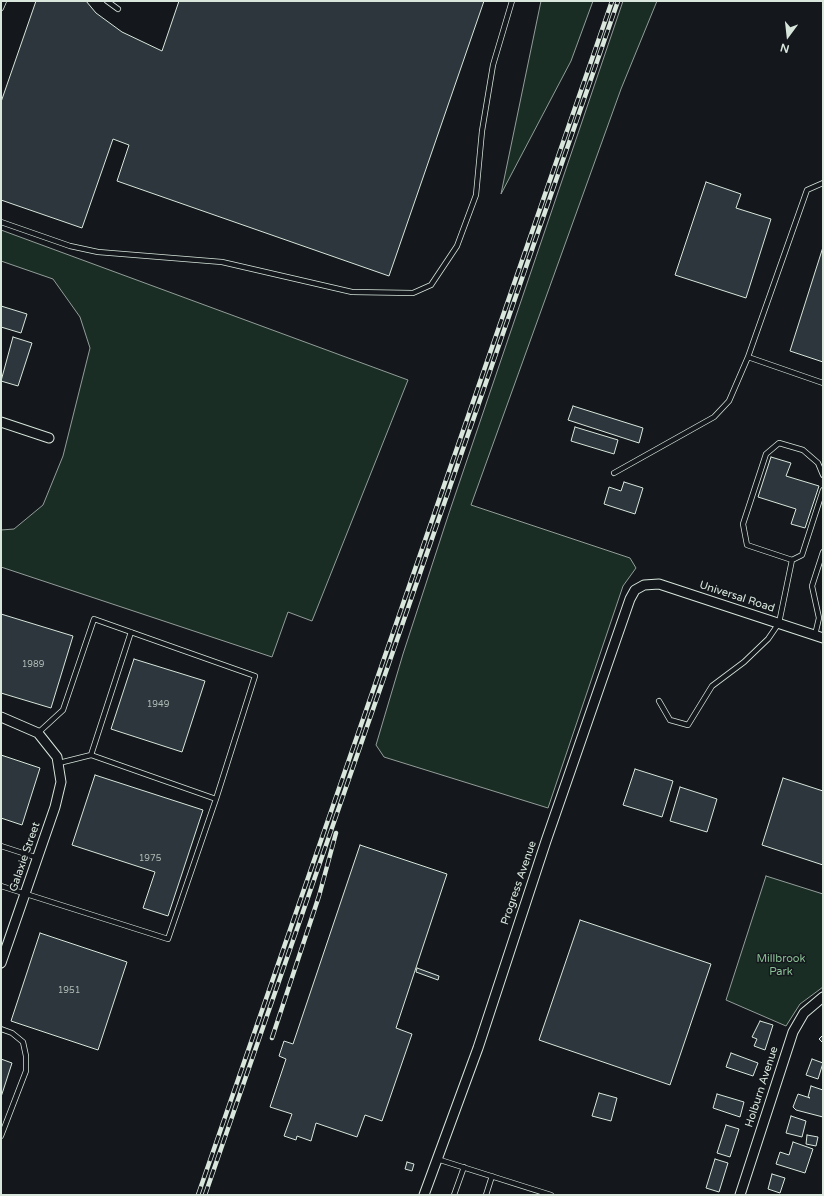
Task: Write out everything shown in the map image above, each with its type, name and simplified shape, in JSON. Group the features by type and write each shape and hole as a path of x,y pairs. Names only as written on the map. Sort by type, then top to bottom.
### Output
{"street":[{"path":"1,422 49,438"},
{"name":"Universal Road","path":"644,585 659,584 819,636"},
{"name":"Progress Avenue","path":"424,1195 478,1048 546,841 630,599 635,590 644,585"},
{"path":"1,717 38,733 58,760"},
{"name":"Galaxie Street","path":"1,963 55,807 61,782 58,760"},
{"name":"Holburn Avenue","path":"740,1195 792,1032 804,1013 823,997"}],"lane":[{"path":"1,8 4,1"},
{"path":"107,1 118,9"},
{"path":"1,222 70,246 98,252 222,262 352,292 413,293 431,285 457,246 476,195 482,131 493,65 512,1"},
{"path":"614,473 714,417 729,401 748,356 807,190 823,183"},
{"path":"748,356 823,383"},
{"path":"823,474 818,462 803,450 779,443 766,454 742,524 748,544 792,560 802,555 823,490"},
{"path":"819,636 819,618 812,586 823,552"},
{"path":"659,701 670,720 688,725 712,686 744,662 768,639 779,623 792,560"},
{"path":"1,886 168,938 216,799 255,676 94,619 63,710 38,733"},
{"path":"91,755 131,632"},
{"path":"58,760 91,755 216,799"},
{"path":"1,846 38,858"},
{"path":"1,1029 12,1033 23,1042 26,1056 26,1071 1,1136"},
{"path":"436,1159 551,1195"},
{"path":"454,1195 464,1167"},
{"path":"486,1195 492,1176"}],"green space":[{"path":"541,1 593,1 571,61 501,194"},
{"path":"623,1 657,1 621,89 471,505 630,558 636,568 623,586 548,808 384,757 376,745 403,654 449,513"},
{"path":"1,230 408,380 312,621 288,612 272,657 1,567 1,530 14,529 43,505 63,456 90,348 80,317 53,279 1,261"},
{"name":"Millbrook Park","path":"766,876 823,894 823,987 800,1004 786,1026 726,1000"}],"building":[{"path":"36,1 86,1 96,13 122,32 162,51 179,1 484,1 389,276 117,181 129,145 113,139 82,228 1,200 1,102"},
{"path":"706,182 741,194 736,208 771,219 746,298 675,275"},
{"path":"823,247 823,362 790,351"},
{"path":"1,306 27,314 21,333 1,327"},
{"path":"13,337 32,343 18,386 1,381"},
{"path":"573,406 643,428 639,443 568,420"},
{"path":"575,427 618,440 614,454 571,441"},
{"path":"771,457 791,463 786,476 819,486 805,528 791,524 796,509 758,497"},
{"path":"624,482 643,488 635,514 604,504 609,487 621,491"},
{"path":"1,614 73,636 51,708 1,693"},
{"path":"134,659 205,681 182,752 111,729"},
{"path":"1,755 40,768 22,825 1,818"},
{"path":"635,769 673,781 662,817 623,805"},
{"path":"95,775 203,810 168,916 143,908 155,872 72,845"},
{"path":"783,778 823,791 823,865 762,845"},
{"path":"680,787 717,799 707,832 670,821"},
{"path":"360,845 447,874 396,1028 412,1034 382,1121 365,1115 357,1137 316,1123 311,1141 297,1136 296,1140 284,1136 292,1114 270,1107 286,1059 279,1056 284,1041 293,1044"},
{"path":"580,920 711,964 670,1085 539,1040"},
{"path":"40,933 127,962 98,1050 11,1021"},
{"path":"417,968 439,976 438,980 416,972"},
{"path":"760,1021 773,1025 765,1050 754,1046 757,1039 752,1037"},
{"path":"823,1035 823,1043 819,1039"},
{"path":"731,1053 758,1063 753,1076 726,1067"},
{"path":"1,1059 12,1063 1,1097"},
{"path":"812,1059 823,1063 818,1079 806,1075"},
{"path":"811,1086 823,1090 823,1117 796,1110 793,1107 798,1094 810,1098 808,1097"},
{"path":"599,1093 617,1098 611,1121 592,1116"},
{"path":"717,1094 744,1102 740,1117 713,1108"},
{"path":"791,1116 806,1121 802,1137 786,1133"},
{"path":"726,1125 739,1129 730,1157 717,1153"},
{"path":"807,1135 818,1137 816,1146 806,1144"},
{"path":"793,1142 813,1149 805,1173 776,1164 780,1152 789,1155"},
{"path":"715,1159 728,1163 719,1192 706,1188"},
{"path":"407,1162 414,1164 412,1171 405,1169"},
{"path":"772,1174 785,1178 780,1193 768,1189"}],"railway":[{"path":"198,1195 612,1"},
{"path":"205,1195 618,1"},
{"path":"272,1038 319,896 336,833"}]}
